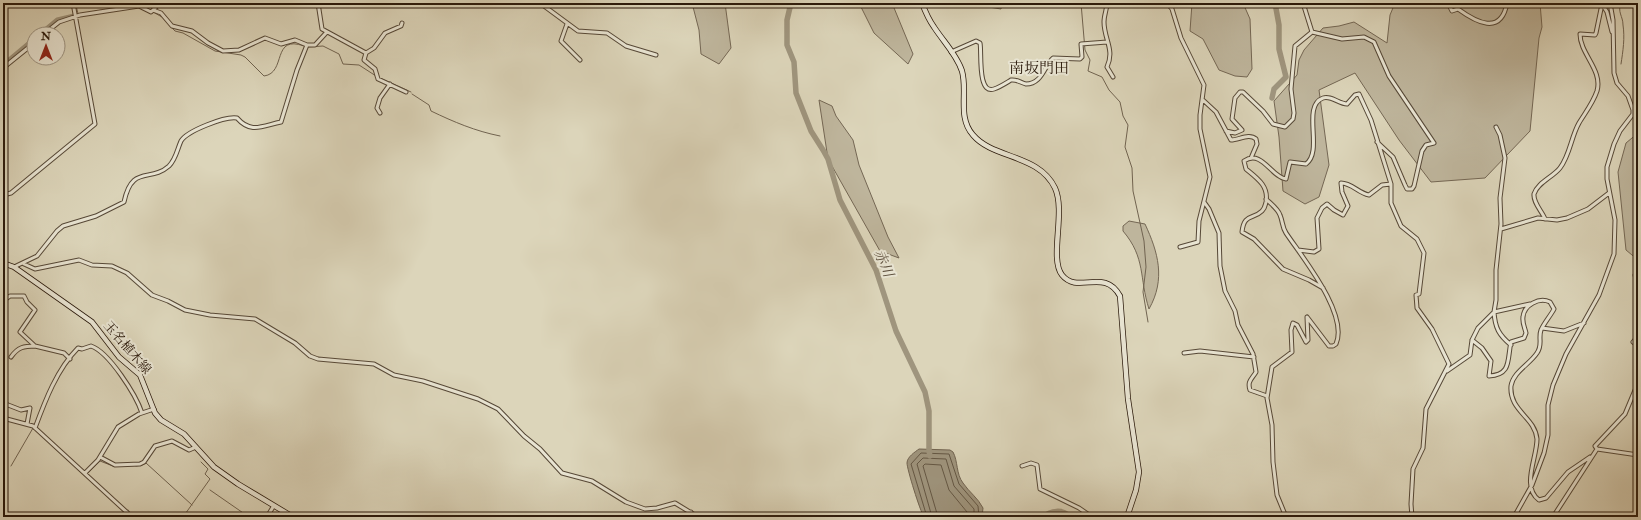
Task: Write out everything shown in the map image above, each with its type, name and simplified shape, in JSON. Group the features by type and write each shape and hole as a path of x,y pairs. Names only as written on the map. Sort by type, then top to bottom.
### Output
{"street":[{"path":"3,5 9,3"},
{"path":"3,195 11,193 96,124 73,3"},
{"path":"152,11 160,3"},
{"path":"318,3 320,25 326,33 343,39 366,53"},
{"path":"540,3 567,24 582,32 612,35 626,46 656,55"},
{"path":"922,3 933,26 962,71 964,113 967,126 973,136 982,143 1034,166 1046,174 1053,184 1060,209 1057,262 1060,272 1072,282 1097,281 1109,284 1114,286 1120,296 1128,393 1139,472 1136,490 1127,517"},
{"path":"1107,3 1104,21 1111,59 1106,67 1113,77"},
{"path":"1167,3 1172,9 1180,38 1203,80 1204,92 1200,115 1200,129 1210,176 1200,221 1198,242 1180,247"},
{"path":"1303,3 1312,32"},
{"path":"1448,3 1452,11 1458,9 1471,19 1483,24 1493,23 1499,19 1505,12 1507,3"},
{"path":"1514,517 1530,489 1546,445 1548,405 1553,386 1566,354 1584,323 1605,281 1614,254 1615,220 1607,178 1608,158 1620,130 1633,114 1633,111 1628,96 1617,83 1614,73 1613,20 1610,3"},
{"path":"1545,219 1534,200 1534,194 1541,184 1560,168 1566,159 1579,123 1596,93 1597,76 1580,41 1580,34 1595,35 1602,4 1607,12 1613,40"},
{"path":"54,26 59,22 76,17 139,6 161,14 172,26 192,31 208,43 224,51 239,50 265,38 281,44 295,40 307,45 315,45 326,33"},
{"path":"402,23 401,26 385,33 374,48 366,53 364,60 375,69 377,76 406,92"},
{"path":"567,24 565,33 560,41 580,60"},
{"path":"1226,131 1235,133 1242,130 1232,119 1235,98 1240,92 1243,92 1264,111 1273,124 1285,127 1290,124 1294,113 1291,89 1293,52 1295,46 1312,32"},
{"path":"1312,32 1342,39 1364,37 1374,42 1389,76 1434,143 1426,145 1422,151 1412,189 1407,189 1393,157 1378,142"},
{"path":"951,52 976,42 980,43 981,76 986,88 990,90 1011,80 1026,84 1038,79 1053,58 1082,57 1081,44 1107,42"},
{"path":"14,267 24,264 37,256 57,231 63,226 96,216 124,202 127,188 130,184 138,178 166,169 175,159 182,140 189,134 213,122 230,117 237,118 243,125 250,128 281,122 297,70 307,45"},
{"path":"3,68 26,49"},
{"path":"380,113 377,108 380,98 390,84"},
{"path":"1323,288 1284,269 1254,239 1242,232 1245,220 1264,209 1266,199 1265,187 1260,180 1246,169 1244,166 1244,161 1251,158 1264,162 1277,175 1286,179 1290,162 1306,164 1310,161 1314,152 1312,120 1316,106 1324,98 1329,98 1347,104 1353,96 1359,94 1371,120 1391,184 1391,203 1406,232 1417,239 1424,253 1419,294 1416,295 1416,304 1448,360 1449,366 1447,371"},
{"path":"1202,100 1216,112 1231,140 1248,136 1253,136 1256,139 1257,144 1251,158"},
{"path":"1633,111 1638,114"},
{"path":"1496,127 1505,158 1500,198 1501,229 1496,270 1496,300 1494,312 1495,327 1500,336 1511,345"},
{"path":"1298,250 1314,252 1319,249 1317,218 1322,208 1327,204 1343,215 1346,213 1348,206 1342,192 1342,183 1348,183 1362,194 1369,195 1382,185 1391,184"},
{"path":"1501,229 1538,218 1557,220 1577,214 1588,210 1610,193"},
{"path":"1266,199 1280,214 1283,228 1317,276 1335,320 1337,331 1336,344 1329,346 1308,318 1308,340 1306,342 1297,325 1293,323 1291,330 1292,352 1272,368 1267,396 1272,425 1273,462 1277,495 1286,517"},
{"path":"1204,202 1209,209 1219,234 1220,266 1225,291 1254,357 1256,372 1249,381 1250,390 1267,396"},
{"path":"24,264 35,269 79,260 92,265 112,266 127,273 152,295 185,310 210,315 255,319 294,343 310,356 318,359 374,364 394,376 423,381 445,389 467,394 498,409 524,436 540,449 562,473 592,480 626,502 645,509 657,508 675,503 698,517"},
{"name":"玉名植木線","path":"3,263 14,267 92,322 119,357 140,375 154,409 161,420 184,434 214,467 273,507 293,517"},
{"path":"1638,269 1635,275 1638,288"},
{"path":"3,301 10,296 24,296 27,302 35,309 19,331 35,346"},
{"path":"1412,517 1411,504 1413,469 1422,448 1426,409 1437,384 1447,371 1470,355 1472,340 1478,328 1494,312 1532,304 1541,300 1546,300 1554,306 1542,328 1542,345 1540,349 1529,364 1515,376 1511,385 1512,401 1530,423 1537,437 1530,489 1535,497 1539,500 1543,499 1568,472 1590,457"},
{"path":"1472,340 1482,348 1491,361 1489,376 1497,375 1507,368 1511,345 1515,340 1524,338 1526,333 1523,316 1526,309 1532,304"},
{"path":"1542,328 1564,331 1584,323"},
{"path":"1638,336 1633,342 1638,346"},
{"path":"11,357 16,350 23,346 35,346 64,353 70,359"},
{"path":"35,428 49,391 70,359 78,348 92,346 119,372 134,394 142,413"},
{"path":"1184,353 1200,351 1254,357"},
{"path":"1553,517 1581,476 1590,457 1597,448 1595,446 1625,414 1638,383"},
{"path":"3,404 21,410 30,408 27,424"},
{"path":"85,473 100,457 114,431 142,413 154,409"},
{"path":"3,418 27,424 35,428 132,517"},
{"path":"100,457 115,464 140,464 144,462 155,446 172,441 189,450 196,447"},
{"path":"1597,448 1638,455"},
{"path":"1022,466 1031,462 1037,465 1040,489 1092,517"},
{"path":"267,517 273,507"},
{"path":"122,517 127,512"},
{"path":"691,512 693,517"}],"shaded area":[{"path":"692,3 725,3 731,48 719,64 701,54 699,30"},
{"path":"859,3 892,3 913,54 908,64 874,33"},
{"path":"965,3 1002,3 1001,9"},
{"path":"1192,3 1243,3 1250,19 1252,69 1247,77 1235,76 1219,70 1203,39 1190,31"},
{"path":"1395,3 1540,3 1542,27 1539,38 1530,131 1485,178 1431,182 1399,140 1355,73 1319,90 1329,165 1319,197 1305,204 1283,191 1279,137 1274,101 1297,75 1299,60 1304,50 1323,28 1354,22 1387,43 1390,15"},
{"path":"1638,26 1638,78 1634,65"},
{"path":"819,100 832,106 836,116 853,140 859,165 888,237 899,258 880,251 828,159"},
{"path":"1638,133 1638,260 1626,250 1618,172 1626,143"},
{"path":"1129,221 1145,224 1154,245 1159,276 1154,298 1149,309 1139,259 1123,231 1123,226"}],"water":[{"path":"919,449 950,450 953,452 961,479 983,508 982,517 924,517 914,490 907,463 913,453"}],"waterway":[{"path":"78,14 76,5 83,3"},
{"name":"赤川","path":"791,3 787,20 787,45 794,62 796,93 811,131 828,159 840,200 876,270 896,331 925,392 929,411 930,456"},
{"path":"1081,3 1085,50 1090,60 1088,71 1102,77 1109,90 1120,102 1123,116 1128,125 1125,147 1132,168 1133,191 1144,241 1146,267 1143,292 1148,322"},
{"path":"1272,98 1274,89 1286,77 1279,49 1279,25 1275,3"},
{"path":"1621,3 1620,12 1623,22 1624,35 1621,64"},
{"path":"95,11 137,5"},
{"path":"153,12 162,17 175,31 183,33 215,51 245,57 264,76 271,73 275,68 283,49 287,45 294,44 304,46"},
{"path":"49,26 57,19 78,14"},
{"path":"3,64 26,45"},
{"path":"308,47 323,46 339,54 343,64 359,65 376,76"},
{"path":"382,79 411,92"},
{"path":"412,94 429,105 431,111 465,126 500,136"},
{"path":"11,466 33,428 124,512"},
{"path":"88,473 100,461 113,466"},
{"path":"183,517 210,479 205,474 208,469 201,462"},
{"path":"136,466 146,463 192,505"},
{"path":"116,466 125,466"},
{"path":"210,490 249,517"},
{"name":"赤川","path":"1042,517 1056,511 1064,512 1070,517"},
{"path":"126,514 130,517"}],"district":[{"name":"南坂門田","path":"1039,68"}]}
